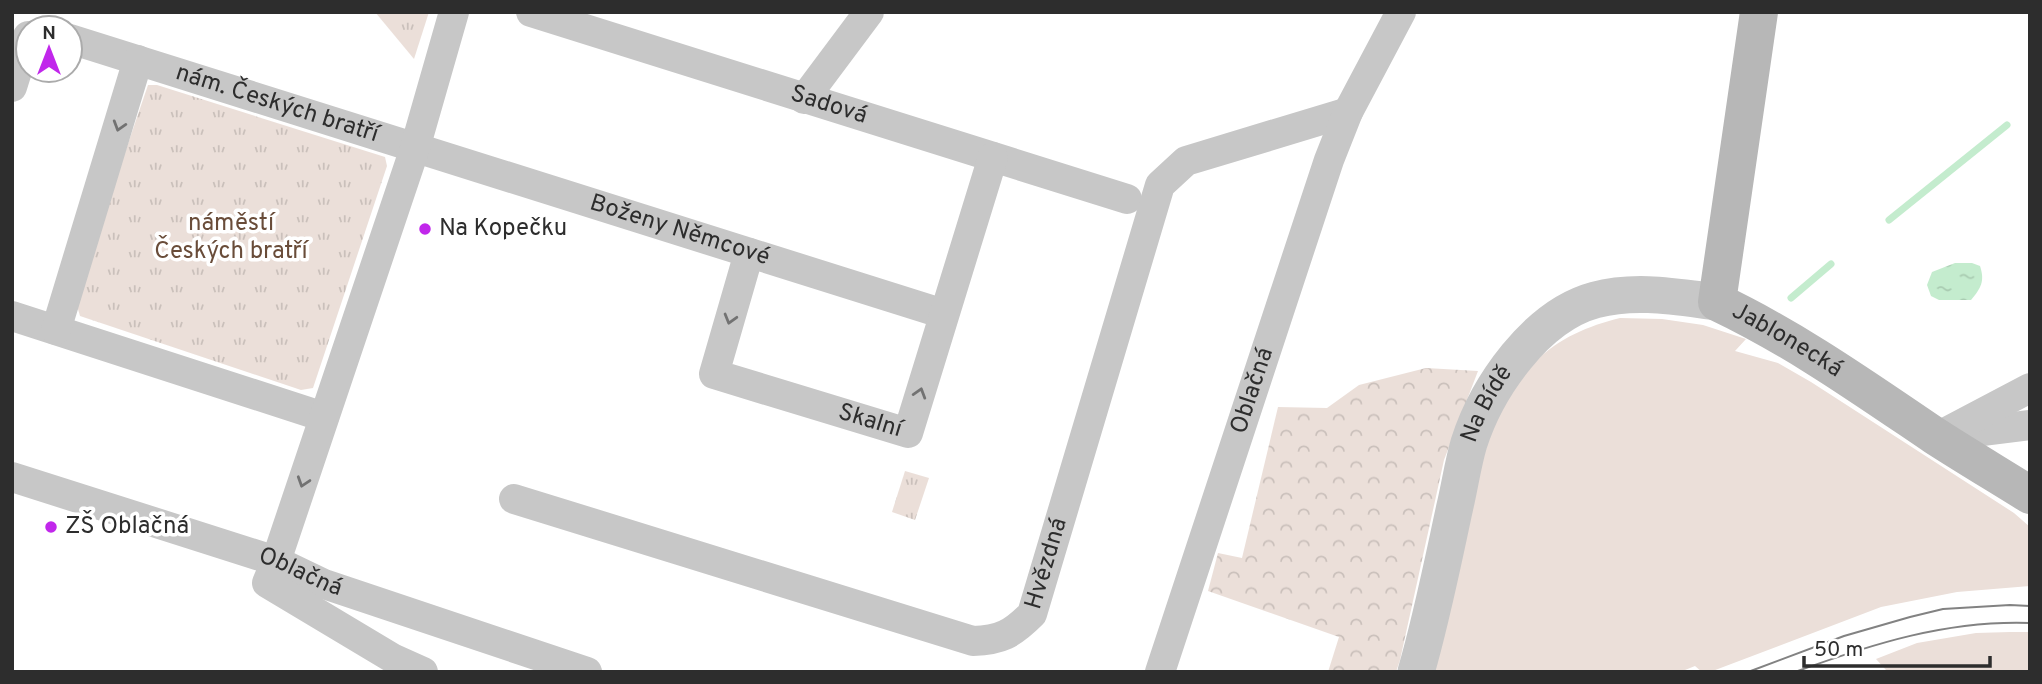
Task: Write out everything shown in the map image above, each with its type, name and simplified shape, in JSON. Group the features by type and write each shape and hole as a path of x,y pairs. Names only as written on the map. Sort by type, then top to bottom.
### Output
{"main road":[{"name":"Jablonecká","path":"1759,12 1717,302 1762,324 1832,366 1937,437 2030,495"}],"street":[{"path":"423,672 394,659 267,583 415,148 454,12"},
{"name":"Sadová","path":"531,12 1127,199"},
{"path":"804,99 869,12"},
{"name":"Oblačná","path":"1160,672 1309,218 1348,112 1401,12"},
{"path":"56,330 138,60 84,43"},
{"name":"nám. Českých bratří","path":"138,60 415,148"},
{"name":"Hvězdná","path":"514,499 972,641 993,640 1011,633 1031,614 1160,185 1186,161 1348,112"},
{"name":"Boženy Němcové","path":"415,148 944,314"},
{"name":"Skalní","path":"749,253 714,374 908,433 993,157"},
{"name":"Na Bídě","path":"1416,672 1469,443 1488,398 1506,371 1538,333 1568,311 1595,300 1637,294 1717,302"},
{"path":"12,316 324,417"},
{"path":"1937,437 2030,388"},
{"path":"1937,437 2030,425"},
{"name":"Oblačná","path":"12,477 276,561 324,584 587,672"}],"green space":[{"path":"375,12 429,12 414,59"},
{"name":"náměstí Českých bratří","path":"148,85 157,85 385,157 387,166 313,388 301,390 80,316 75,299"},
{"path":"1620,318 1662,319 1703,325 1746,339 1735,351 1778,363 1811,382 2014,513 2030,527 2030,586 1957,592 1881,607 1710,672 1702,672 1695,666 1680,672 1432,672 1478,473 1506,401 1536,361 1554,346 1585,329"},
{"path":"1426,368 1478,371 1444,460 1400,660 1396,672 1328,672 1339,637 1208,591 1218,553 1242,558 1278,407 1327,408 1359,385"},
{"path":"905,471 929,478 915,520 892,512"},
{"path":"2030,632 2030,672 1884,672 1886,670 1876,659 1917,643 1976,633"}],"water":[{"path":"1955,263 1980,266 1980,288 1971,300 1939,300 1931,296 1927,285 1932,272"}],"waterway":[{"path":"1889,220 2007,125"},
{"path":"1791,298 1831,264"}],"tram line":[{"path":"1748,672 1844,636 1943,609 2030,606"},
{"path":"1795,672 1910,636 1969,625 2030,623"}],"place":[{"name":"Na Kopečku","path":"425,229"},
{"name":"ZŠ Oblačná","path":"51,527"}]}
